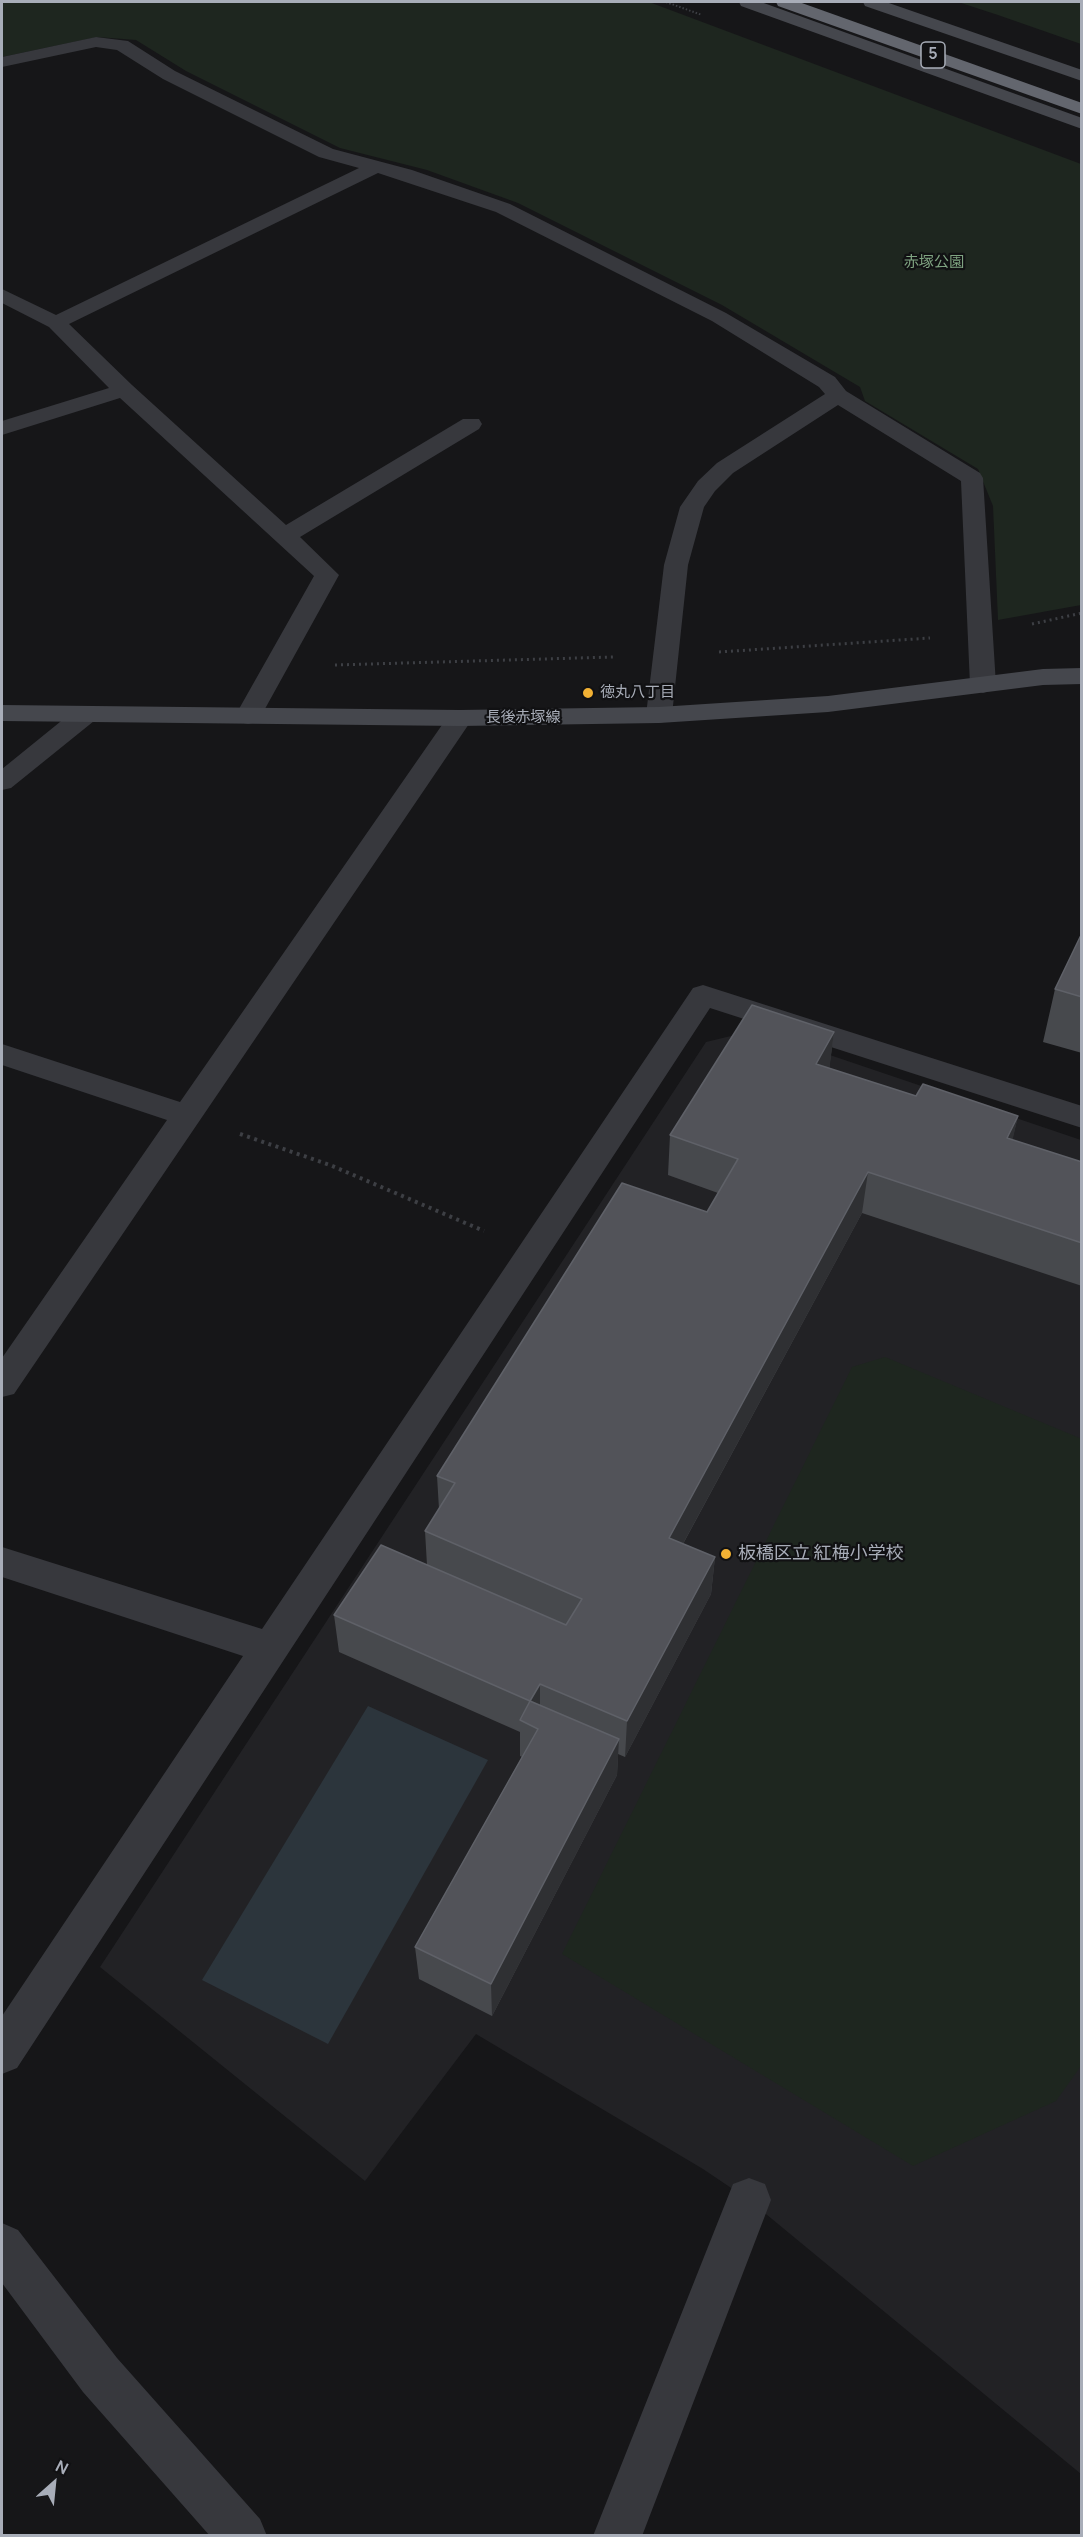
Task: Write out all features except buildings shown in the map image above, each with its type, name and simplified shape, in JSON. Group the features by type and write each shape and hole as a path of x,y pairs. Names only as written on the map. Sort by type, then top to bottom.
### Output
{"highway":[{"name":"5","path":"784,2 1082,109"},
{"name":"5","path":"826,2 1082,94"}],"main road":[{"path":"747,2 1082,124"},
{"path":"871,2 1082,76"},
{"name":"長後赤塚線","path":"1043,676 1082,662"},
{"name":"長後赤塚線","path":"2,713 460,718 659,715 828,704 1043,676 1082,676"}],"street":[{"path":"2,62 96,42 122,45 169,75 326,153 503,208 719,318 827,382 838,396 972,478 983,685"},
{"path":"56,323 375,167"},
{"path":"2,295 56,323 124,390 327,575 248,716"},
{"path":"2,428 124,390"},
{"path":"659,715 676,565 692,507 706,486 725,468 838,396"},
{"path":"285,536 471,424"},
{"path":"2,782 85,715"},
{"path":"2,1384 460,718"},
{"path":"2,2053 704,995 1082,1118"},
{"path":"2,1054 186,1115"},
{"path":"2,1562 272,1649"},
{"path":"617,2535 749,2200"},
{"path":"2,2246 100,2375 243,2535"}],"path":[{"path":"275,667 665,656 980,635 1082,613"},
{"path":"186,1115 330,1165 534,1252"}],"shaded area":[{"name":"板橋区立 紅梅小学校","path":"756,1030 1081,1140 1081,2474 749,2200 703,2169 476,2034 365,2181 100,1967 706,1042"},
{"path":"368,1706 488,1760 328,2044 202,1980"}],"green space":[{"name":"赤塚公園","path":"2,2 649,2 1081,164 1081,605 998,620 993,506 978,469 865,401 860,387 722,305 518,203 427,170 340,148 186,71 136,40 97,37 2,57"},
{"path":"958,2 1081,2 1081,44 998,15"},
{"path":"885,1357 1082,1439 1081,2066 1056,2101 913,2166 562,1954 852,1367"}],"place":[{"name":"徳丸八丁目","path":"588,693"},
{"name":"板橋区立 紅梅小学校","path":"726,1554"}]}
